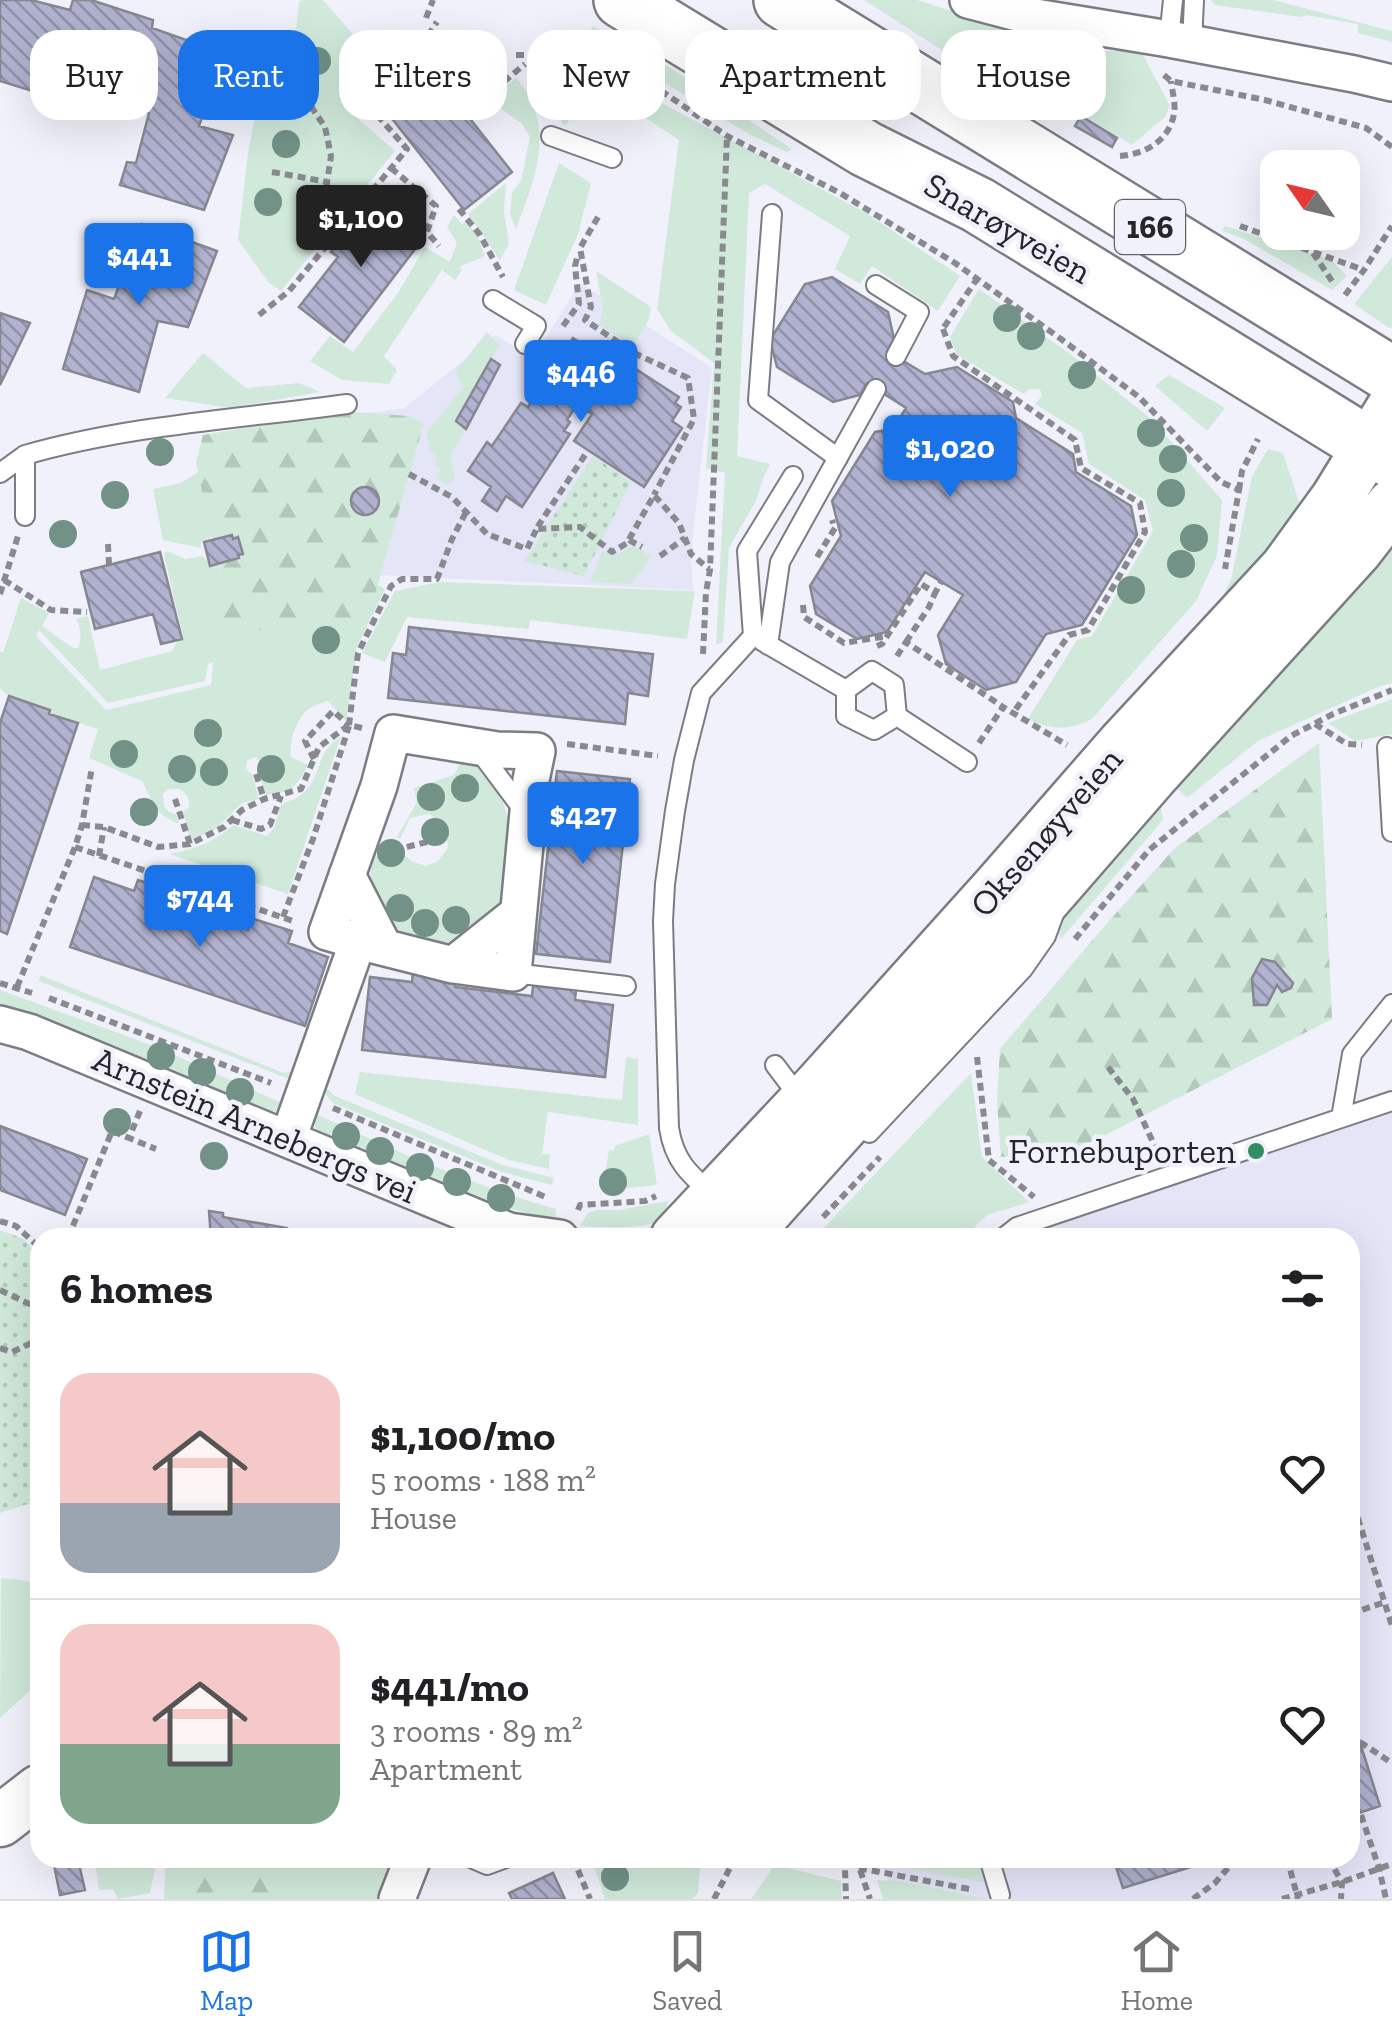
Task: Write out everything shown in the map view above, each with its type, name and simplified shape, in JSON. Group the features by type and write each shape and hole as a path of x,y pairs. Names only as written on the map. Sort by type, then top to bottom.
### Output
{"main road":[{"name":"Snarøyveien","path":"622,0 866,149 978,205 1384,438"},
{"name":"Snarøyveien","path":"782,0 1392,375"}],"street":[{"path":"969,0 1028,16 1392,83"},
{"name":"Oksenøyveien","path":"688,1228 717,1204 790,1084 1011,873 1122,745 1286,569 1384,438"},
{"name":"Oksenøyveien","path":"717,1204 807,1199 1069,872 1356,551 1392,505"},
{"path":"288,1139 351,966 356,940 347,875 393,733 477,747 537,751 512,972 454,965 356,940"},
{"path":"347,875 356,940"},
{"path":"454,965 517,914"},
{"name":"Arnstein Arnebergs vei","path":"0,1024 152,1082 499,1228"},
{"path":"0,1821 30,1798"},
{"path":"397,1899 409,1868"}],"lane":[{"path":"1172,0 1180,41"},
{"path":"1180,41 1194,0"},
{"path":"551,136 612,158"},
{"path":"772,214 758,400 838,458"},
{"path":"876,285 919,312 896,356"},
{"path":"493,300 536,326 526,344"},
{"path":"717,1204 676,1156 668,1128 663,922 684,760 701,693 760,640 780,562 876,389"},
{"path":"0,473 24,455 63,444 157,426 347,404"},
{"path":"24,455 24,516"},
{"path":"760,640 747,552 793,476"},
{"path":"760,640 846,690"},
{"path":"846,690 872,670 894,684 897,716"},
{"path":"846,690 846,716 874,730 897,716"},
{"path":"897,716 966,762"},
{"path":"1386,746 1392,832"},
{"path":"477,747 528,816"},
{"path":"855,1147 1023,968 1046,936 1069,872"},
{"path":"512,972 626,986"},
{"path":"1341,1118 1352,1054 1392,1004"},
{"path":"1018,1228 1392,1100"},
{"path":"992,1868 1000,1895"}],"path":[{"path":"426,18 433,0"},
{"path":"259,315 289,291 406,149 363,99 366,80 394,50 417,50 437,22"},
{"path":"516,54 609,56 727,136 840,193 977,279 1139,397 1220,482 1239,490"},
{"path":"507,79 524,64"},
{"path":"1127,165 1112,156 1139,154 1162,140 1175,113 1170,80"},
{"path":"319,118 332,156 321,222 334,236"},
{"path":"701,693 710,570 727,136"},
{"path":"391,168 436,206 427,232 439,246"},
{"path":"272,172 328,182"},
{"path":"459,208 504,278"},
{"path":"558,333 579,304 575,266 580,248 598,217"},
{"path":"1232,224 1364,270"},
{"path":"1312,252 1342,298 1392,226"},
{"path":"536,529 580,527 612,552 628,540 694,419 688,378 634,353 585,320 591,306 580,248"},
{"path":"934,342 977,279"},
{"path":"943,329 953,356 1074,440 1081,468 1140,503 1145,532 1088,630 1069,635 1013,713"},
{"path":"1220,581 1242,471 1258,439"},
{"path":"409,474 452,497 487,534 526,549 585,455"},
{"path":"654,495 679,523 691,554 710,570"},
{"path":"353,679 358,653 392,586 402,579 437,579 466,512"},
{"path":"0,594 24,516"},
{"path":"660,556 685,538"},
{"path":"628,540 642,548"},
{"path":"108,544 109,565"},
{"path":"4,580 51,610 87,612"},
{"path":"883,678 942,582"},
{"path":"893,661 881,653 866,652 882,644 921,584 934,593"},
{"path":"803,600 804,617 844,643 888,636"},
{"path":"906,642 1077,751"},
{"path":"1063,953 1149,850 1290,736 1392,690"},
{"path":"966,762 1003,707"},
{"path":"314,759 305,741 334,711 349,725"},
{"path":"1314,723 1347,744 1386,746"},
{"path":"82,825 104,827 158,847 190,844 224,827 242,810 264,799 301,789 319,747 349,725"},
{"path":"283,917 349,725"},
{"path":"537,751 559,743 684,760"},
{"path":"16,987 75,847 92,767"},
{"path":"256,774 264,799"},
{"path":"232,820 261,829 270,826 282,794"},
{"path":"175,799 190,844"},
{"path":"99,856 104,827"},
{"path":"75,847 356,940"},
{"path":"963,1070 977,1056 988,1160 1056,1215"},
{"path":"1108,1067 1133,1099 1169,1176"},
{"path":"129,1138 152,1082"},
{"path":"72,1228 112,1131 156,1149"},
{"path":"807,1199 884,1154"},
{"path":"568,1226 580,1205 645,1201 717,1204"},
{"path":"0,1221 16,1226 30,1239"},
{"path":"0,1290 30,1304"},
{"path":"0,1348 12,1352 30,1344"},
{"path":"1360,1526 1392,1626"},
{"path":"1360,1610 1384,1602"},
{"path":"1360,1742 1392,1763"},
{"path":"1361,1815 1386,1899"},
{"path":"1282,1899 1392,1864"},
{"path":"577,1868 590,1899"},
{"path":"714,1899 730,1868"},
{"path":"845,1868 846,1899"},
{"path":"870,1899 860,1868 1000,1895"},
{"path":"1192,1899 1215,1884 1228,1868"},
{"path":"1290,1868 1297,1897"},
{"path":"1334,1868 1342,1882 1341,1899"}],"shaded area":[{"path":"580,283 712,368 691,553 693,590 248,569 210,438 404,408 496,335 533,359"},
{"name":"Fornebuporten","path":"1392,1112 1392,1899 895,1899 884,1868 1360,1868 1360,1228 999,1228"}],"green space":[{"path":"323,0 349,30 339,30 339,120 360,120 395,151 281,291 269,283 238,240 254,120 319,120 319,30 295,30 299,2"},
{"path":"864,0 917,0 1012,30 941,30 941,50 921,37 921,30 911,30"},
{"path":"1211,0 1273,0 1392,31 1392,42 1358,33 1358,24 1215,5"},
{"path":"1106,51 1141,51 1170,106 1165,117 1132,145 1091,120 1106,120"},
{"path":"665,65 685,78 685,95 665,83"},
{"path":"516,78 527,93 527,120 537,120 539,133 535,171 516,229 510,215 512,192 521,181 530,137 522,124 507,113 507,85"},
{"path":"665,105 685,115 685,120 693,120 866,213 960,276 938,311 872,266 860,284 835,269 850,236 765,184 749,193 737,456 770,464 757,499 729,548 723,642 716,645 725,473 706,468 714,363 671,331 657,309 679,140 649,120 665,120"},
{"path":"726,120 748,120 792,149 787,152"},
{"path":"559,163 591,183 578,234 546,305 514,290"},
{"path":"506,183 504,212 509,244 500,260 468,214"},
{"path":"454,215 462,224 466,221 485,256 459,267 462,270 455,280 442,270 384,356 397,370 389,384 342,380 310,361 330,336 353,352 398,293 425,247 450,262 457,243 447,227"},
{"path":"1225,226 1260,237 1260,248 1244,239 1222,231"},
{"path":"1263,250 1300,250 1331,260 1347,276 1332,290"},
{"path":"1392,257 1392,327 1389,328 1354,304"},
{"path":"596,271 651,307 634,346 599,325 603,309"},
{"path":"979,289 1077,359 1151,419 1222,500 1217,556 1196,601 1092,719 1076,726 1052,727 1028,719 1077,640 1092,636 1153,531 1145,500 1089,464 1082,433 1035,404 1042,396 1040,389 1029,389 1024,394 957,355 950,337"},
{"path":"487,332 500,345 456,421 466,429 450,456 455,479 446,485 436,478 441,469 435,464 437,457 430,452 427,432 463,387 455,372"},
{"path":"203,353 246,388 299,383 320,392 231,408 165,398"},
{"path":"1169,375 1225,408 1207,431 1155,386"},
{"path":"344,411 408,416 424,423 364,633 322,610 318,616 252,633 216,652 221,565 196,463 203,435"},
{"path":"1268,449 1283,453 1299,502 1267,564 1216,609 1231,580 1252,476"},
{"path":"593,456 631,482 584,576 524,561"},
{"path":"214,462 220,534 201,541 201,548 163,540 153,489 181,483"},
{"path":"1392,536 1392,683 1258,741 1187,798 1166,778"},
{"path":"633,545 651,556 632,584 590,582 602,552 616,555"},
{"path":"167,551 186,559 203,556 211,566 221,565 217,651 265,628 318,616 345,567 385,589 354,653 346,721 328,701 310,708 297,724 291,744 291,757 308,765 296,784 265,795 259,772 262,763 256,757 247,760 246,769 252,774 259,799 242,803 214,830 190,840 183,811 189,808 189,802 183,791 168,789 163,794 164,806 176,814 179,823 175,823 157,811 142,781 89,758 98,729 49,714 50,710 9,696 0,688 0,652 3,653 21,598 49,613 42,626 73,648 78,648 80,640 76,619 88,616 100,670 172,651 183,637 164,554","holes":["39,630 108,703 205,681 208,664 213,662 211,685 106,710 36,636"]},
{"path":"440,582 695,591 687,639 530,620 529,629 407,617 385,662 362,653 395,591"},
{"path":"1392,699 1392,734 1355,741 1328,723"},
{"path":"341,736 288,894 169,854 203,844 233,825 267,836 274,828 281,805 309,786 326,751"},
{"path":"1319,743 1332,1019 1080,1148 1001,1157 997,1102 1000,1049 1175,848"},
{"path":"463,758 476,764 493,782 504,805 511,832 505,901 490,927 442,951 400,932 383,918 372,892 371,855 405,855 425,866 437,862 448,848 447,836 429,814 410,818 400,839 397,837 417,802 414,788 454,775"},
{"path":"1158,792 1163,820 1061,939 1049,912"},
{"path":"40,975 284,1073 293,1071 289,1079 39,981"},
{"path":"0,990 154,1046 282,1103 281,1109 265,1115 104,1044 0,1008"},
{"path":"626,1057 638,1059 638,1125 548,1112 542,1154 550,1154 549,1169 509,1160 355,1094 360,1072 622,1100"},
{"path":"971,1073 982,1157 1029,1202 987,1215 973,1228 824,1228"},
{"path":"321,1083 335,1096 503,1165 554,1178 552,1185 502,1172 333,1103 320,1088"},
{"path":"314,1113 433,1166 556,1209 555,1221 502,1206 319,1135 313,1123"},
{"path":"649,1134 657,1185 602,1191 609,1150"},
{"path":"668,1201 664,1219 654,1223 580,1226 588,1213 596,1210"},
{"path":"0,1230 24,1239 30,1246 30,1503 0,1513"},
{"path":"1,1578 30,1583 30,1690 0,1718"},
{"path":"96,1868 155,1868 150,1893 118,1899 113,1889 99,1890"},
{"path":"166,1868 306,1868 306,1899 164,1899"},
{"path":"306,1868 398,1868 384,1899 306,1899"},
{"path":"594,1868 700,1868 698,1893 692,1899 605,1899"},
{"path":"773,1868 841,1881 842,1899 751,1899"},
{"path":"908,1868 979,1868 984,1882"},
{"path":"877,1880 900,1881 987,1899 883,1899"}],"building":[{"path":"0,0 31,0 70,10 73,0 91,0 153,20 152,28 158,30 30,30 30,90 0,81"},
{"path":"158,30 178,37 178,120 201,120 199,126 233,135 204,210 120,185 127,162 136,163 147,120 158,120"},
{"path":"393,120 471,120 512,172 464,210"},
{"path":"1079,120 1088,120 1117,138 1112,147 1075,126"},
{"path":"367,204 376,211 386,206 397,214 394,217 399,221 406,220 420,231 422,240 344,342 299,307 338,257 331,252"},
{"path":"142,224 217,251 188,327 158,321 139,392 63,369 87,290 114,299"},
{"path":"832,277 888,312 894,339 887,351 925,374 957,367 1013,402 1016,418 1073,454 1076,472 1131,506 1137,535 1082,625 1046,634 1016,682 986,690 946,664 938,635 963,595 925,572 887,632 857,639 816,614 810,586 841,536 832,501 875,432 893,429 906,408 867,383 860,395 833,402 777,367 770,340 805,284"},
{"path":"0,313 30,323 0,385"},
{"path":"573,338 621,368 625,362 679,397 675,403 681,407 672,421 682,428 644,487 574,441 592,414 577,404 564,431 570,434 522,507 506,496 497,511 482,501 491,487 468,471 487,442 492,446 521,403 528,407"},
{"path":"491,359 500,365 466,429 456,421"},
{"path":"365,487 375,491 379,501 375,511 365,515 355,511 351,501 355,491"},
{"path":"232,535 233,539 238,537 243,554 210,566 204,542"},
{"path":"160,552 182,639 161,644 153,614 95,629 81,572"},
{"path":"409,627 653,654 648,696 628,693 625,724 388,698 393,653 406,655"},
{"path":"9,696 78,723 7,934 0,931 0,723"},
{"path":"557,771 630,779 610,962 536,954"},
{"path":"94,877 134,891 138,880 178,893 174,905 248,930 251,918 292,931 288,943 328,957 305,1026 70,947"},
{"path":"1262,959 1275,962 1293,983 1282,992 1277,985 1267,1005 1254,1005 1252,978"},
{"path":"413,972 456,977 455,987 532,996 533,986 576,990 575,1000 613,1005 605,1077 362,1050 370,977 412,982"},
{"path":"0,1126 87,1159 65,1215 0,1190"},
{"path":"209,1211 287,1228 210,1228"},
{"path":"1360,1743 1380,1806 1360,1813"},
{"path":"55,1868 80,1868 85,1890 60,1895"},
{"path":"1116,1868 1188,1868 1123,1888"},
{"path":"553,1873 565,1899 512,1899 509,1893"}],"place":[{"name":"Fornebuporten","path":"1256,1151"}]}
